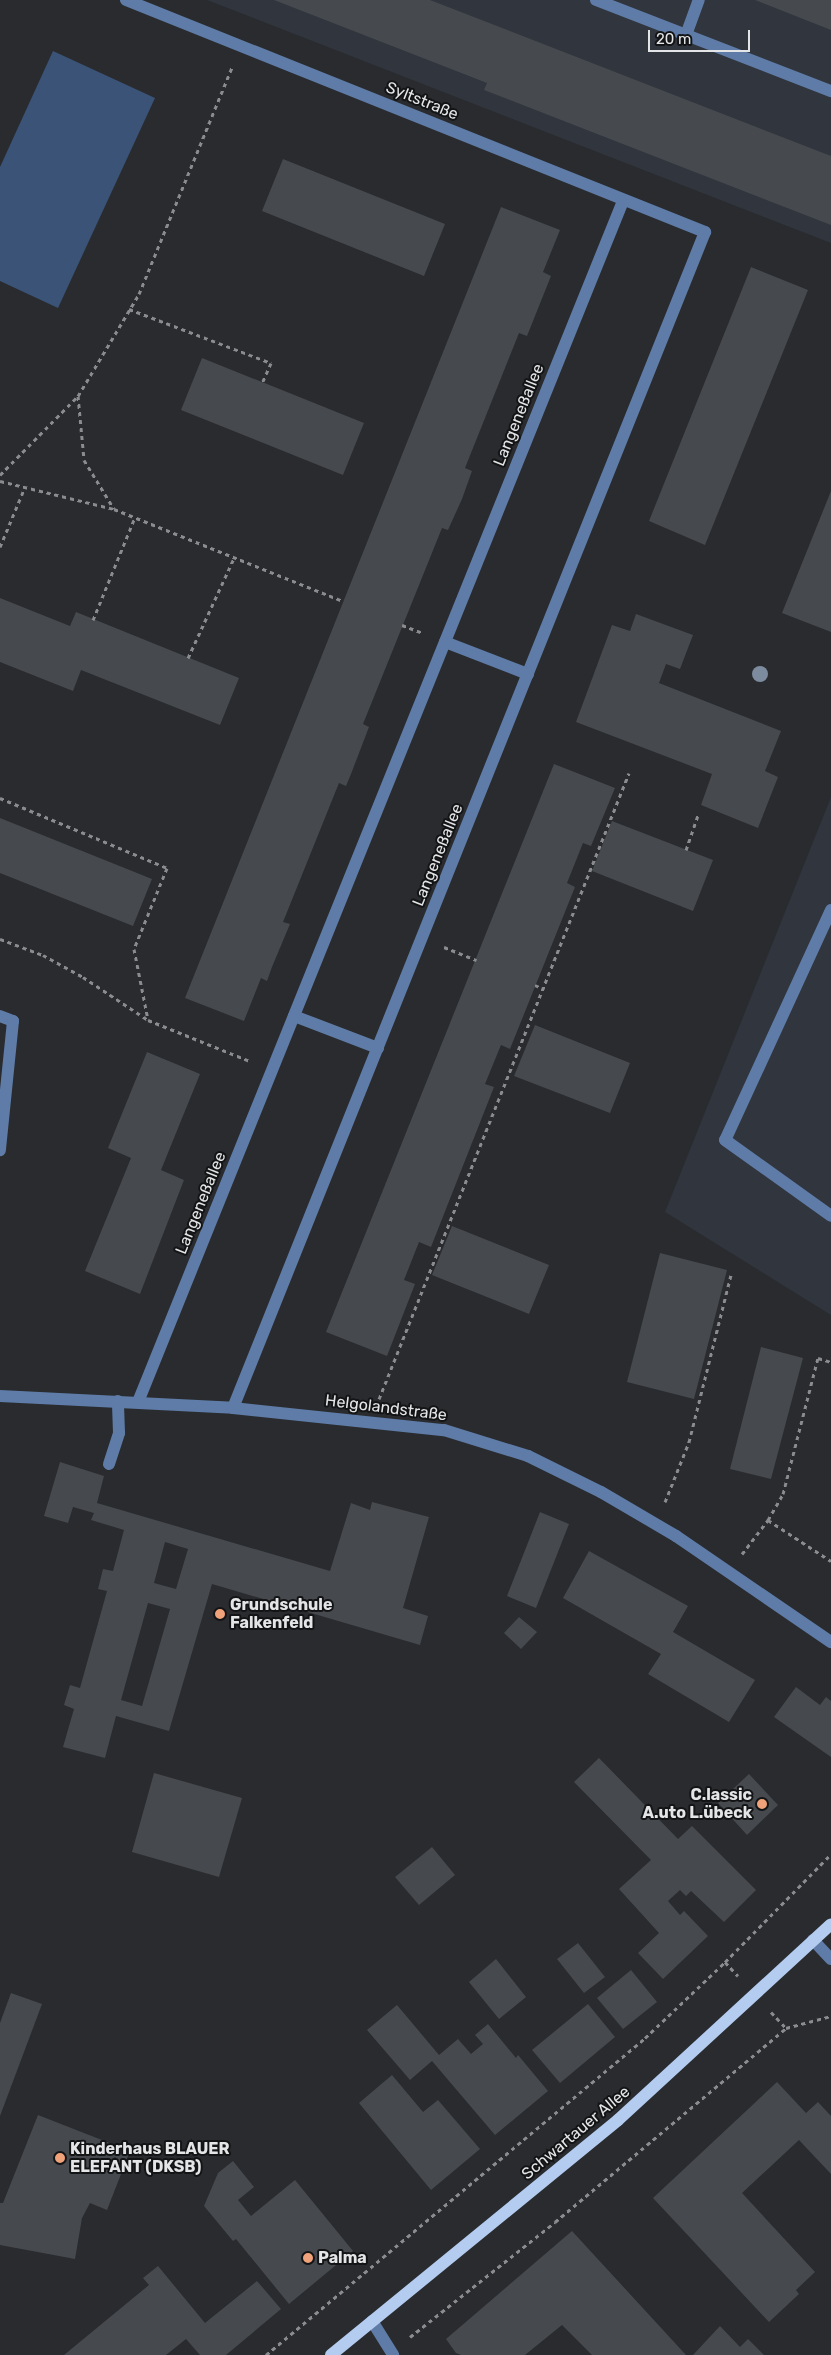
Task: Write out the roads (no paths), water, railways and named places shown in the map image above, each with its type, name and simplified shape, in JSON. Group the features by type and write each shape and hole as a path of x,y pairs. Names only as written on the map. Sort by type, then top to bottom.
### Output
{"main road":[{"name":"Schwartauer Allee","path":"331,2355 618,2120 831,1924"}],"street":[{"name":"Syltstraße","path":"126,0 623,201 705,232"},
{"path":"596,0 831,92"},
{"path":"686,35 700,0"},
{"name":"Langeneßallee","path":"138,1402 623,201"},
{"name":"Langeneßallee","path":"233,1408 705,232"},
{"path":"445,642 528,674"},
{"path":"831,910 725,1140 831,1216"},
{"path":"0,1016 14,1021 0,1150"},
{"path":"294,1016 378,1048"},
{"name":"Helgolandstraße","path":"0,1396 233,1408 444,1430 528,1456 600,1492 656,1524 729,1571 831,1642"},
{"path":"109,1464 119,1433 118,1401"},
{"path":"813,1940 831,1958"},
{"path":"372,2322 393,2354"}],"place":[{"name":"Grundschule Falkenfeld","path":"220,1614"},
{"name":"C.lassic A.uto L.übeck","path":"762,1804"},
{"name":"Kinderhaus BLAUER ELEFANT (DKSB)","path":"60,2158"},
{"name":"Palma","path":"308,2258"}]}
